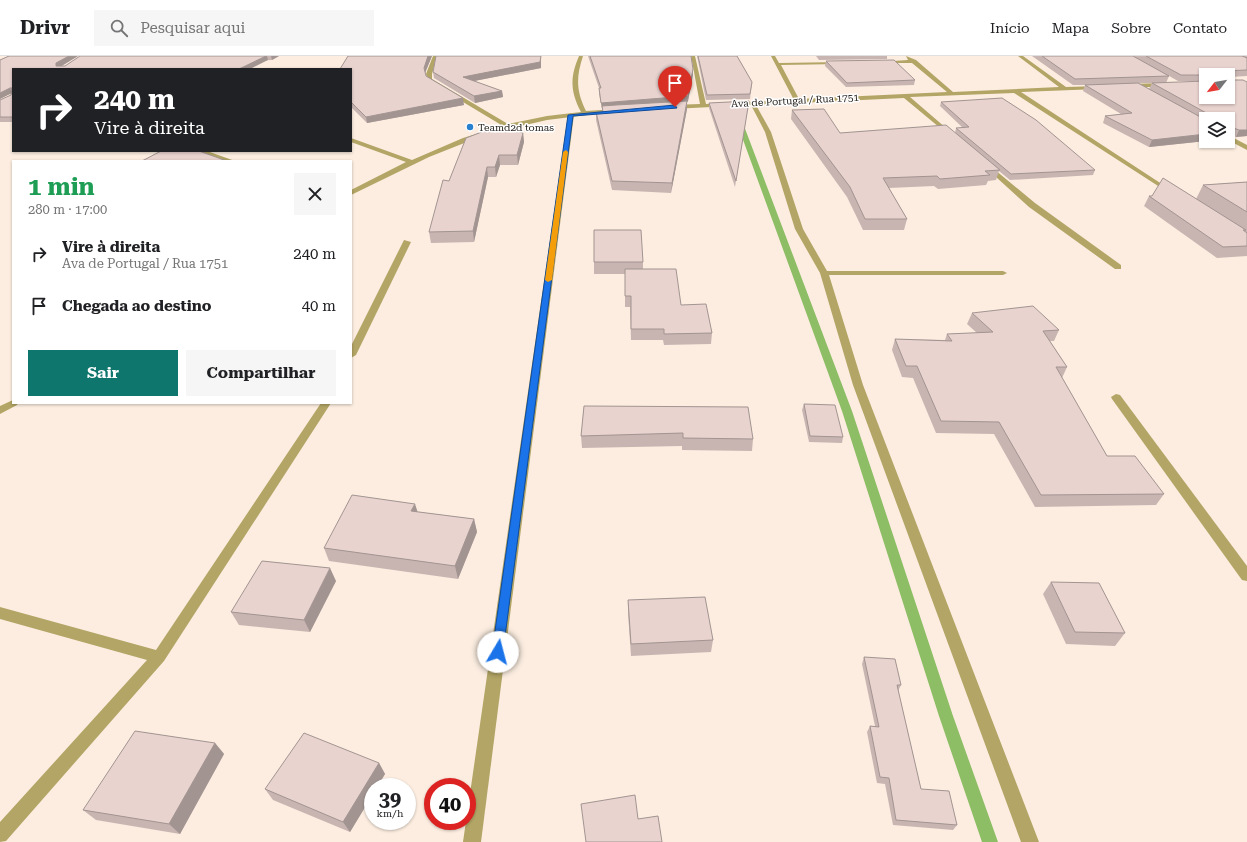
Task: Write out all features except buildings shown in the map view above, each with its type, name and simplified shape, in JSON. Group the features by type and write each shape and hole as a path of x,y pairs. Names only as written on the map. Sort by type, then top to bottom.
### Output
{"street":[{"path":"435,56 429,74 430,80 506,126"},
{"path":"581,56 573,84 578,101 584,113"},
{"path":"693,56 703,105"},
{"path":"774,56 797,100"},
{"path":"908,56 952,94"},
{"path":"1020,56 1064,88"},
{"path":"876,62 914,61"},
{"path":"778,64 846,62"},
{"path":"1122,86 1170,83 1164,77"},
{"path":"1136,86 1150,94"},
{"name":"Ava de Portugal / Rua 1751","path":"664,108 752,102 1107,87"},
{"path":"1014,91 1181,198"},
{"path":"905,96 957,141"},
{"path":"752,102 768,132 800,229 824,273 858,385 1030,842"},
{"path":"352,192 411,162 459,142 506,126 584,113 626,110"},
{"path":"472,842 571,115"},
{"path":"352,140 411,162"},
{"path":"1235,142 1247,148"},
{"path":"203,152 229,160"},
{"path":"980,161 1032,205 1118,266"},
{"path":"352,353 408,242"},
{"path":"824,273 1003,273"},
{"path":"1116,397 1247,576"},
{"path":"0,411 12,404"},
{"path":"0,835 159,657 325,404"},
{"path":"0,613 159,657"}],"waterway":[{"path":"741,126 847,411 946,716 990,842"}],"slow traffic":[{"path":"548,280 566,152"}],"place":[{"name":"Teamd2d tomas","path":"470,127"}],"route":[{"path":"498,652 571,115 675,107"}]}
